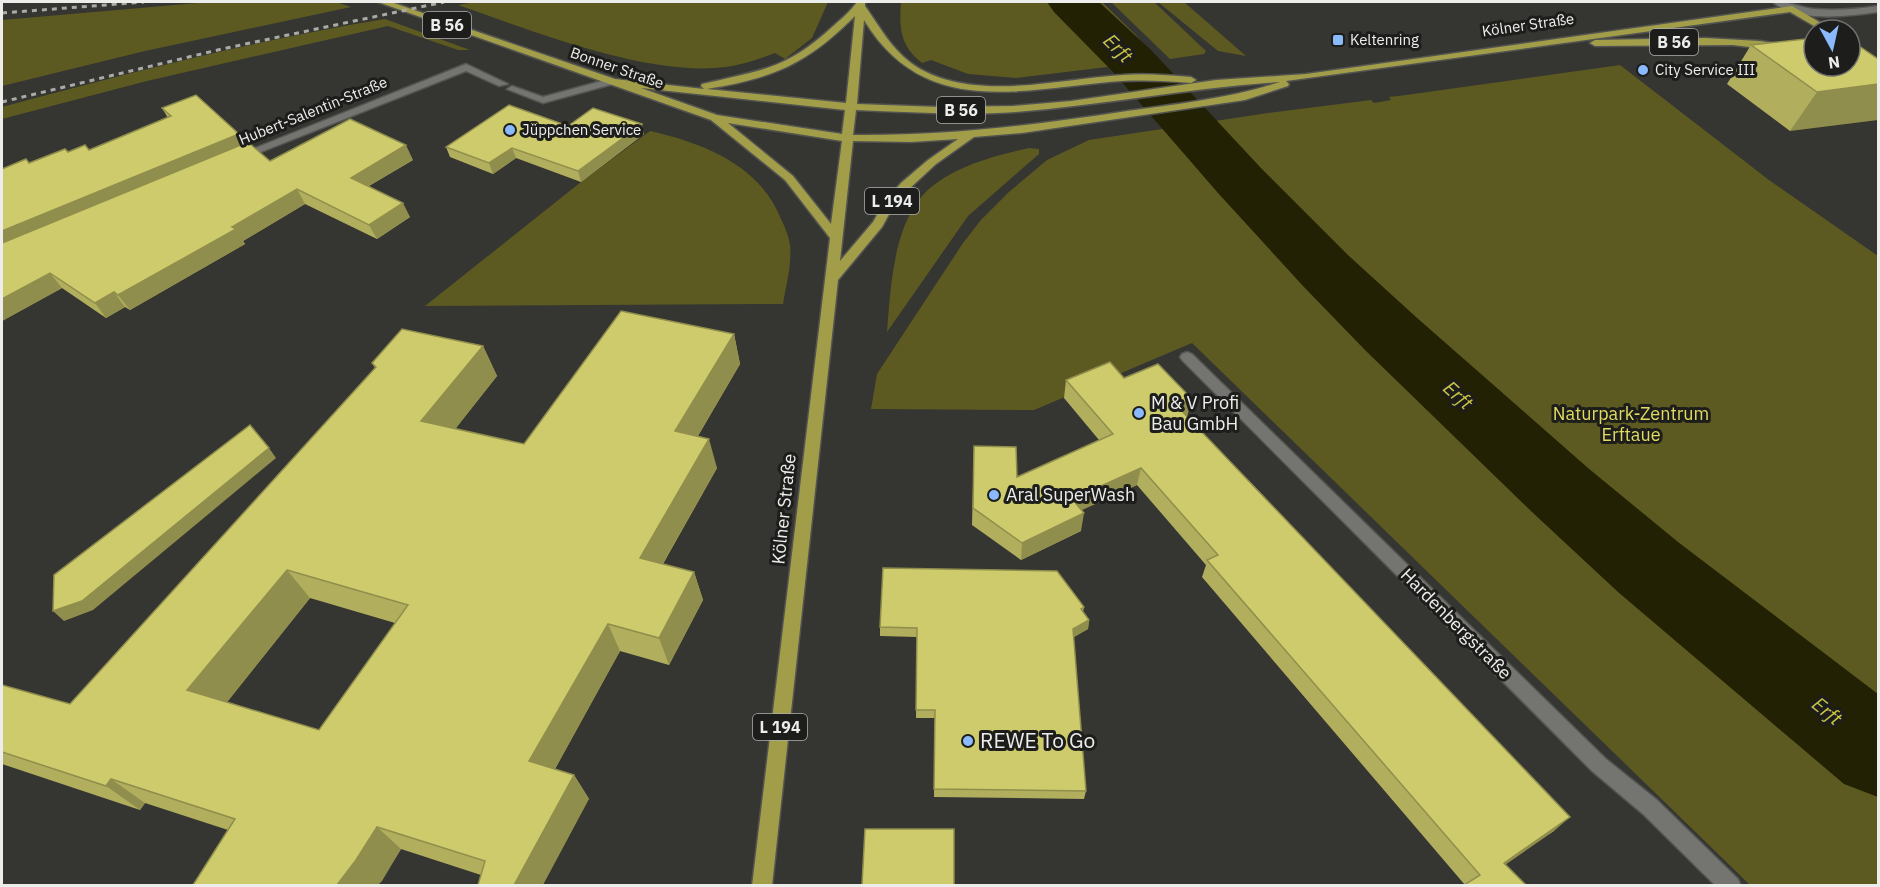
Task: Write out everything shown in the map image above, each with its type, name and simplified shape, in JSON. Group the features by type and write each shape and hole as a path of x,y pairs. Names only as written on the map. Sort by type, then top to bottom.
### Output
{"main road":[{"name":"Bonner Straße","path":"383,2 715,118 847,138"},
{"path":"680,89 744,81 785,67 820,45 860,3"},
{"name":"B 56","path":"860,3 885,44 905,62 922,73 945,81 984,89 1005,90 1122,78 1163,77 1216,83"},
{"name":"L 194","path":"851,107 860,3"},
{"name":"Kölner Straße","path":"609,82 851,107 940,110 1013,109 1071,104 1216,83 1306,77 1792,9"},
{"path":"1792,9 1807,18"},
{"name":"B 56","path":"1532,44 1734,41 1802,50"},
{"name":"Kölner Straße","path":"847,138 911,139 969,136 1081,123 1245,97 1306,77"},
{"name":"Kölner Straße","path":"762,885 851,107"},
{"name":"B 56","path":"715,118 789,178 836,238"},
{"name":"L 194","path":"831,280 878,224 888,206 905,186 932,162 969,136"}],"street":[{"path":"1778,2 1792,9"},
{"name":"Kölner Straße","path":"1792,9 1811,2"},
{"name":"Kölner Straße","path":"1792,9 1834,12 1878,9"},
{"name":"Hubert-Salentin-Straße","path":"225,163 466,67 543,100 609,82"},
{"name":"Hardenbergstraße","path":"1187,357 1599,765 1650,807 1731,885"}],"green space":[{"path":"209,2 336,2 351,7 145,51 2,86 2,20"},
{"path":"476,2 828,2 812,38 785,59 775,53 732,66 695,68 626,59 555,39 458,5"},
{"path":"901,2 1102,2 1136,35 1157,61 1016,78 968,74 931,60 922,63 915,57 902,36"},
{"path":"1111,2 1154,2 1206,51 1204,54 1170,59"},
{"path":"1158,2 1184,2 1246,56 1218,51"},
{"path":"385,19 470,50 458,50 388,26 147,81 2,119 2,107 97,82 240,47"},
{"name":"Naturpark-Zentrum Erftaue","path":"1620,65 1769,180 1878,256 1878,885 1750,885 1192,343 1034,410 871,409 877,374 963,243 981,220 1009,192 1047,160 1089,140 1268,113 1371,100 1374,103 1391,100 1389,97"},
{"path":"650,131 690,142 727,159 759,184 772,200 790,245 783,304 425,306 581,182"},
{"path":"1029,148 1039,149 1039,154 968,216 887,332 893,273 902,232 921,197 935,184 968,166"}],"building":[{"path":"1802,39 1802,78 1862,78 1862,48 1878,59 1878,84 1817,92 1751,45"},
{"path":"196,95 239,134 2,231 2,169 26,159 29,163 65,149 68,152 85,145 89,150 171,116 162,108"},
{"path":"509,105 568,126 593,108 642,124 578,171 512,148 489,163 446,147"},
{"path":"350,119 406,145 351,178 403,203 369,225 297,189 232,227 236,229 118,295 114,292 95,303 50,273 2,299 2,243 248,142 270,161"},
{"path":"621,311 734,334 675,431 709,439 640,558 694,572 659,638 608,624 529,761 574,775 514,885 478,885 485,861 377,827 337,885 193,885 235,819 111,779 106,786 2,752 2,685 70,704 376,367 372,363 402,329 483,346 421,421 524,444","holes":["287,570 408,605 319,730 187,690"]},
{"path":"1110,362 1124,378 1158,364 1192,399 1177,406 1570,817 1504,863 1526,885 1464,885 1480,875 1207,560 1218,555 1141,468 1072,499 1084,513 1022,543 973,508 974,446 1016,447 1017,477 1113,434 1066,380"},
{"path":"250,425 269,448 82,601 53,611 54,575"},
{"path":"883,568 1057,571 1084,607 1081,609 1089,620 1073,629 1086,791 934,789 935,710 916,710 917,628 880,627"},
{"path":"865,829 954,829 954,885 862,885"}],"waterway":[{"name":"Erft","path":"1071,2 1133,62 1239,180 1326,271 1391,334 1560,490 1648,567 1878,752"}],"railway":[{"path":"2,13 144,2"},
{"path":"2,102 222,49 444,2"}],"place":[{"name":"Keltenring","path":"1338,40"},
{"name":"City Service III","path":"1643,70"},
{"name":"Jüppchen Service","path":"510,130"},
{"name":"M & V Profi Bau GmbH","path":"1139,413"},
{"name":"Aral SuperWash","path":"994,495"},
{"name":"REWE To Go","path":"968,741"}]}
